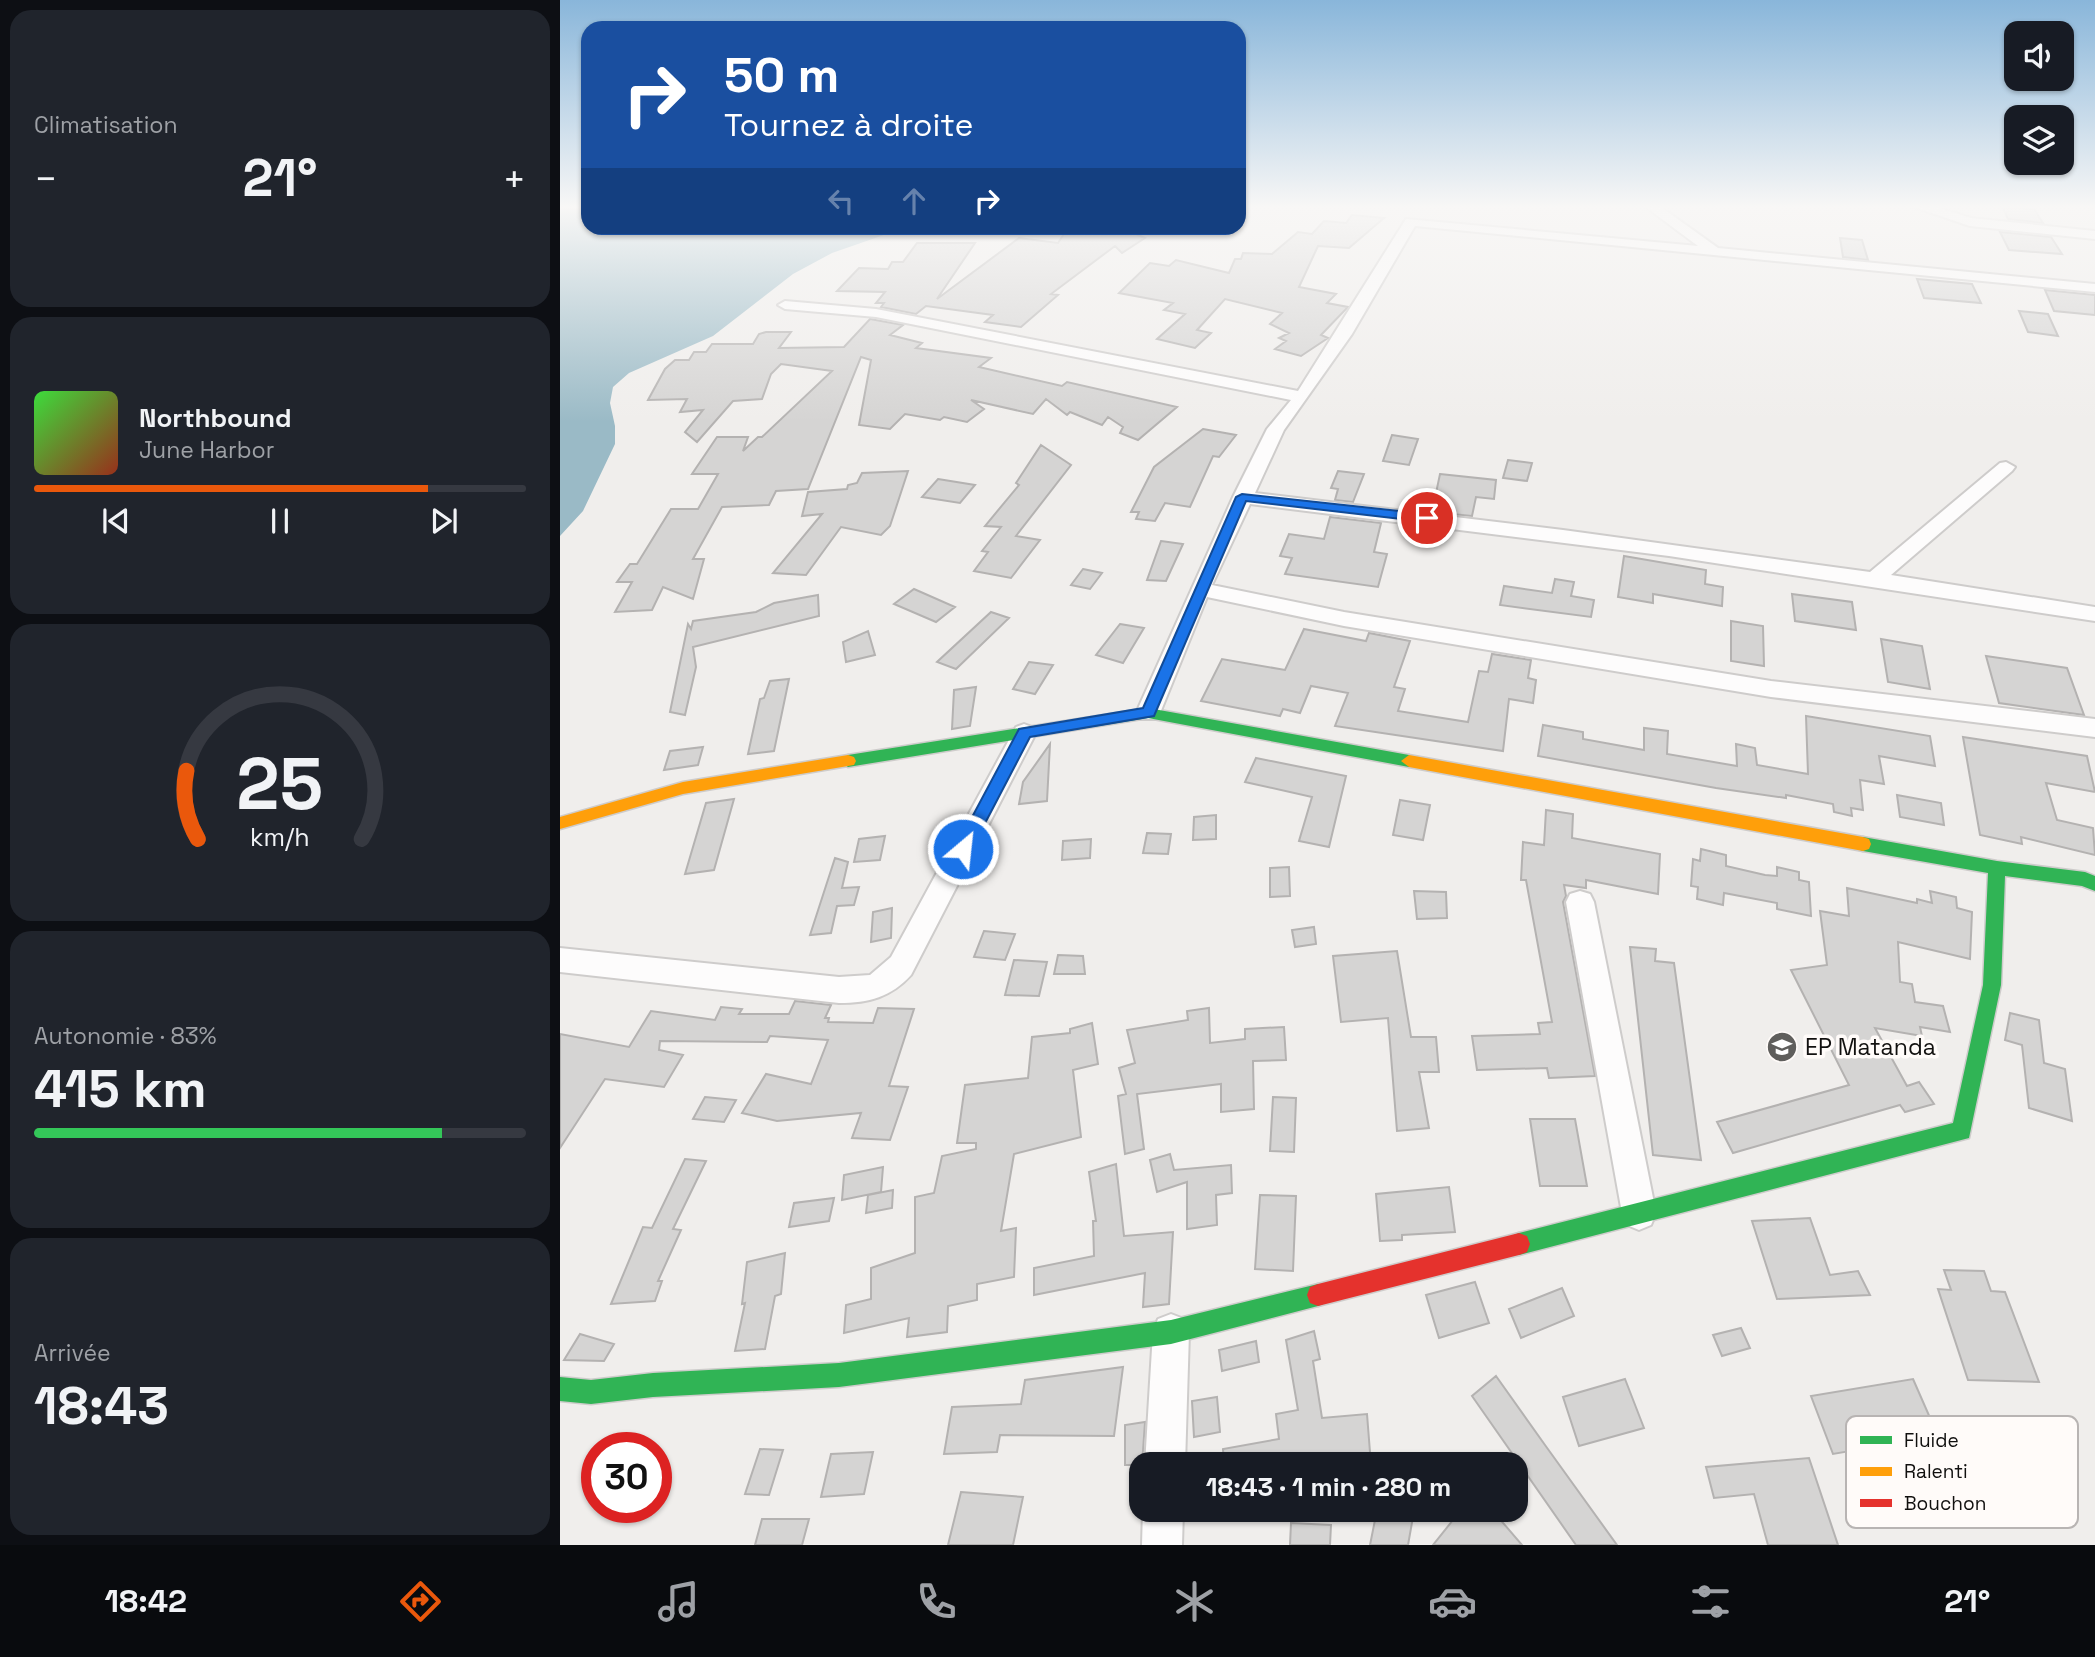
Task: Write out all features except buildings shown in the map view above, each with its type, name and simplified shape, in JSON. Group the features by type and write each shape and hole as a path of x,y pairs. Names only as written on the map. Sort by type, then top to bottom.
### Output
{"street":[{"path":"1148,713 1200,589 1276,429 1302,397 1377,277"},
{"path":"1974,277 2095,288"},
{"path":"785,305 876,313 1302,397"},
{"path":"1875,578 2006,467"},
{"path":"1242,497 1427,518 1875,578 2095,614"},
{"path":"1200,589 1344,619 1771,689 2095,728"},
{"path":"560,822 683,788 1148,713 1997,868 2091,881"},
{"path":"560,960 839,990 869,990 886,983 901,966 1024,733"},
{"path":"560,1388 591,1392 653,1385 839,1375 1171,1332 1962,1131 1992,985 1997,868"},
{"path":"1580,902 1639,1213"},
{"path":"1166,1452 1171,1332"},
{"path":"1162,1545 1163,1522"}],"water":[{"path":"560,277 789,277 713,336 629,373 613,387 610,403 615,426 615,444 583,511 560,536"}],"traffic: fast":[{"path":"848,761 1148,713 1409,761"},
{"path":"1863,844 1997,868 2085,879 2095,884"},
{"path":"1519,1244 1962,1131 1992,985 1997,868"},
{"path":"560,1389 591,1392 653,1385 839,1375 1171,1332 1318,1295"}],"traffic: slow":[{"path":"560,823 683,788 848,761"},
{"path":"1409,761 1863,844"}],"traffic: jam":[{"path":"1318,1295 1519,1244"}],"place":[{"name":"EP Matanda","path":"1782,1047"}],"route":[{"path":"963,849 1024,733 1148,713 1242,497 1427,518"}]}
